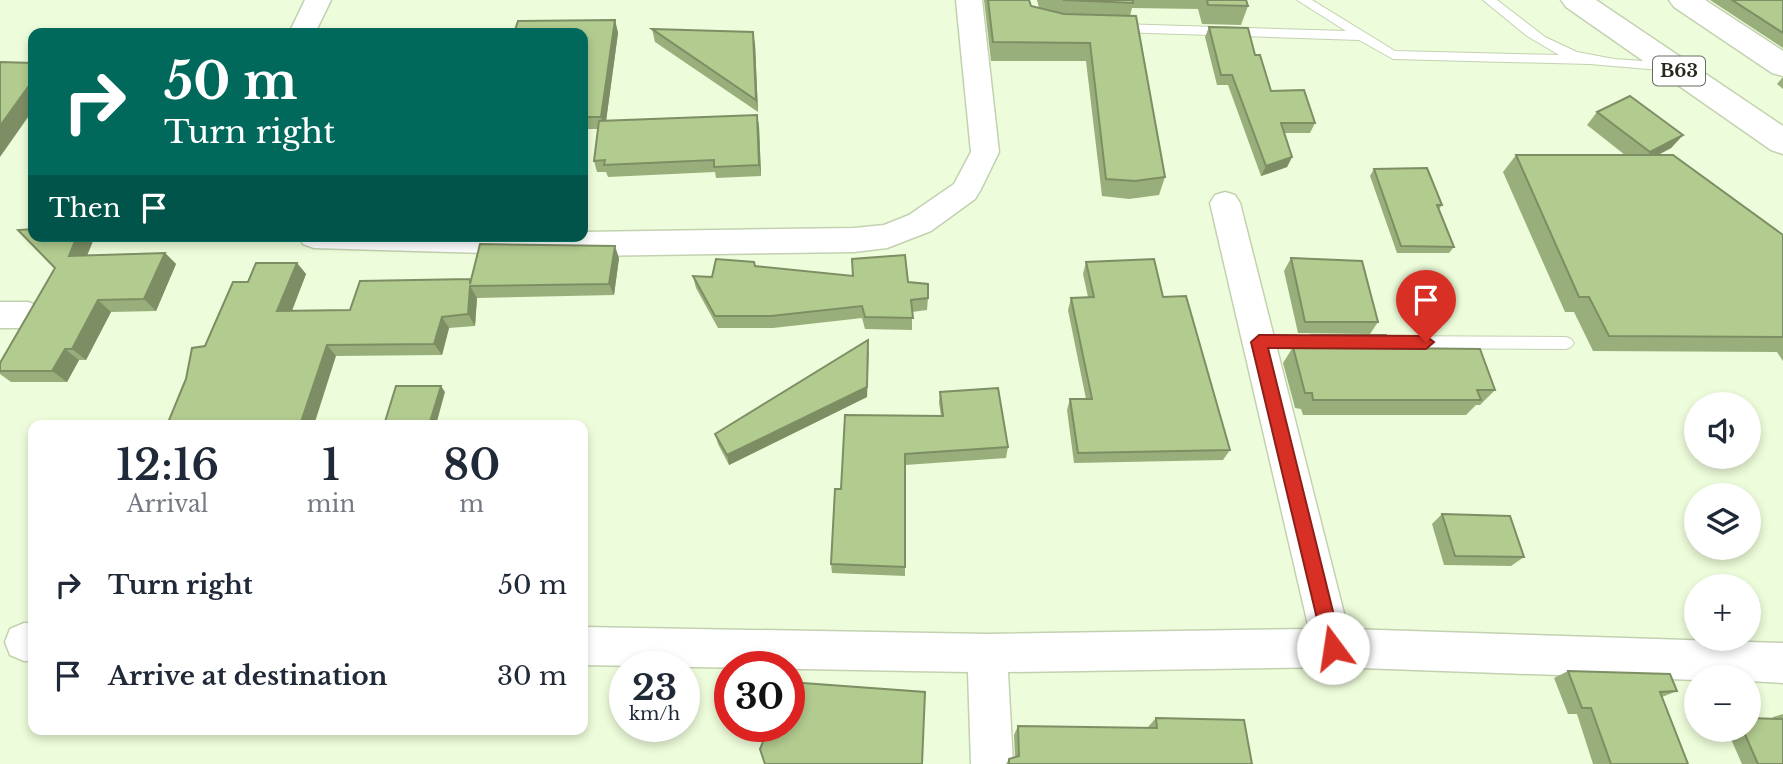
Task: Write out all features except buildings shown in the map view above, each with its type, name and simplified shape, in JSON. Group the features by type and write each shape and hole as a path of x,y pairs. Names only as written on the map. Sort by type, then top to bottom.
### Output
{"highway":[{"name":"B63","path":"1576,0 1783,142"},
{"path":"1684,0 1783,66"}],"street":[{"path":"304,28 318,0"},
{"path":"483,242 584,244 828,241 887,236 920,223 965,191 985,152 969,0"},
{"path":"1225,204 1333,648"},
{"path":"588,646 987,653 1333,648 1783,663"},
{"path":"987,653 992,764"}],"lane":[{"path":"1303,0 1393,55 1595,60"},
{"path":"1489,0 1557,49 1617,64 1674,67"},
{"path":"1101,27 1358,36"},
{"path":"1259,342 1566,343"}],"route":[{"path":"1333,648 1259,342 1426,342"}]}
